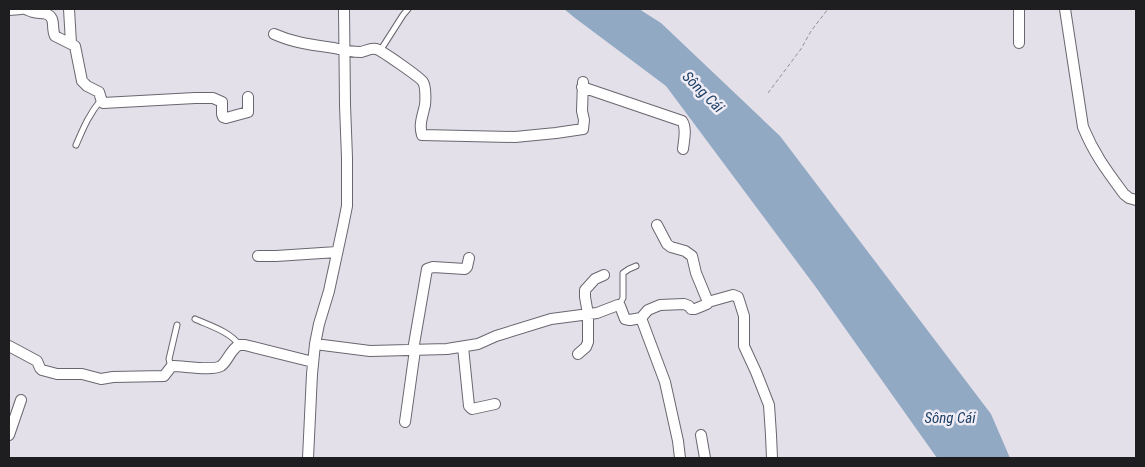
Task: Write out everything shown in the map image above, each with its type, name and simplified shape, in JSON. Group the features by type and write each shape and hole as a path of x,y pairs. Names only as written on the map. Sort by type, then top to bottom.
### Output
{"street":[{"path":"9,10 23,9 48,15 52,20 53,33 58,38 75,46 82,81 99,92 102,102 106,104 213,98 222,102 222,114 226,118 248,112 248,97"},
{"path":"69,9 71,43"},
{"path":"308,458 315,344 338,252 347,196 344,9"},
{"path":"1019,9 1019,43"},
{"path":"1065,9 1083,127 1091,146 1124,194 1128,198 1136,200"},
{"path":"274,34 291,41 345,50 360,52 371,49 380,51 424,83 425,106 422,114 422,135 515,137 583,129 583,85 682,121 685,130 683,149"},
{"path":"657,226 667,244 692,256 696,273 708,302"},
{"path":"258,256 338,252"},
{"path":"405,422 427,269 433,267 465,269 467,268 469,258"},
{"path":"578,354 586,347 588,342 588,314 585,290 595,278 604,275"},
{"path":"315,344 370,351 447,349 478,344 496,336 551,319 597,313 619,305 627,320 641,318 648,310 660,305 684,304 694,309 708,302 733,295 738,296 744,316 744,346 769,405 772,458"},
{"path":"641,318 665,382 680,458"},
{"path":"9,346 37,361 42,370 57,374 82,374 101,379 114,377 162,377 171,368 176,366 208,368 220,366 231,351 239,345 313,362"},
{"path":"463,347 469,406 472,409 495,404"},
{"path":"9,435 21,400"},
{"path":"701,435 705,458"}],"lane":[{"path":"380,51 408,9"},
{"path":"76,145 89,116 101,100"},
{"path":"619,305 622,298 623,273 629,268 636,266"},
{"path":"195,319 223,332 236,340 239,345"},
{"path":"171,368 169,359 177,325"}],"path":[{"path":"768,93 828,9"}],"water":[{"name":"Sông Cái","path":"564,9 639,9 661,23 780,136 991,414 1010,458 937,458 815,286 666,86"}]}
